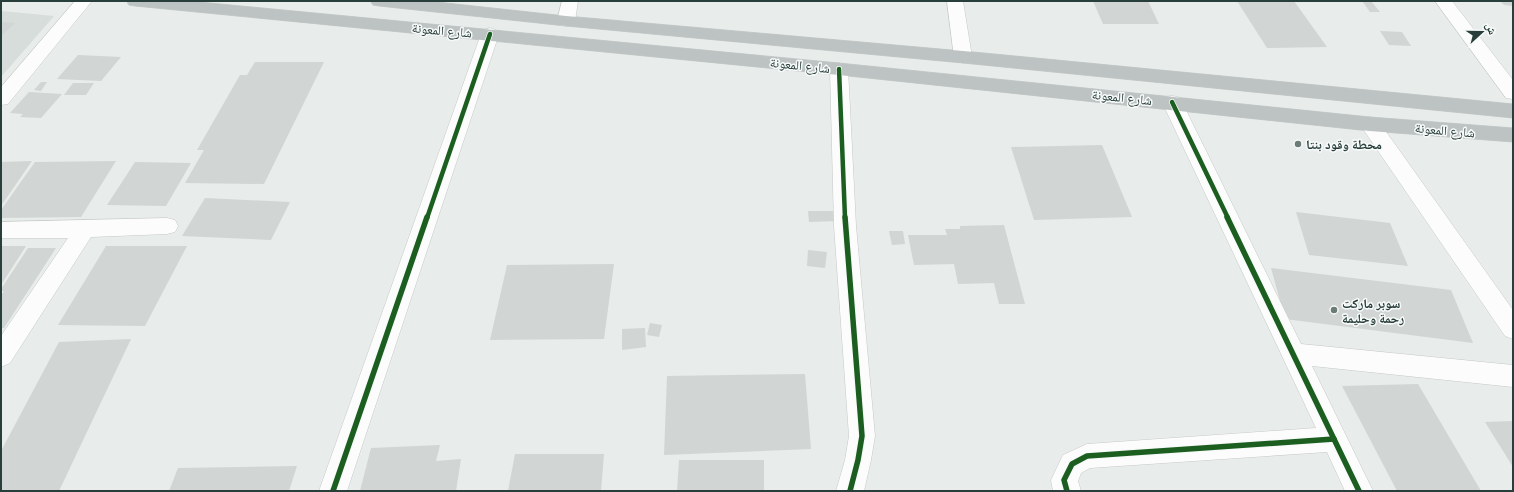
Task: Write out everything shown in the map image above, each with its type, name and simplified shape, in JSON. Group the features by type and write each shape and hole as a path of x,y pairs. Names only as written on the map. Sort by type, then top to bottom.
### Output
{"highway":[{"name":"شارع المعونة","path":"135,1 490,34 1172,102 1370,124 1513,135"},
{"name":"شارع المعونة","path":"379,1 1513,111"}],"street":[{"path":"1,99 84,1"},
{"path":"566,20 570,1"},
{"path":"955,1 964,57"},
{"path":"1443,1 1513,93"},
{"path":"333,491 490,34"},
{"path":"839,69 845,226 862,436 858,460 850,491"},
{"path":"1172,102 1358,491"},
{"path":"1370,124 1513,329"},
{"path":"1,230 167,226"},
{"path":"1,356 85,229"},
{"path":"1293,354 1513,376"},
{"path":"1067,491 1064,480 1072,464 1087,456 1334,439"}],"shaded area":[{"path":"1,11 54,16 1,77"}],"building":[{"path":"1093,1 1148,1 1159,24 1103,24"},
{"path":"1237,1 1294,1 1327,47 1267,48"},
{"path":"1362,1 1371,1 1380,12 1370,12"},
{"path":"1500,1 1513,1 1513,6 1504,5"},
{"path":"1,22 15,23 1,36"},
{"path":"1380,31 1402,32 1411,46 1389,45"},
{"path":"78,55 121,57 101,81 57,79"},
{"path":"255,62 324,62 264,184 185,183 204,150 197,150 240,75 247,75"},
{"path":"41,82 47,82 41,91 34,90"},
{"path":"73,83 94,83 86,95 64,95"},
{"path":"29,92 62,94 41,118 20,117 23,114 10,113"},
{"path":"1102,145 1132,217 1034,220 1011,147"},
{"path":"32,161 1,206 1,162"},
{"path":"116,161 81,217 1,218 1,210 35,162"},
{"path":"135,162 191,163 166,206 107,205"},
{"path":"205,198 290,202 271,240 182,236"},
{"path":"808,211 837,211 838,221 809,222"},
{"path":"1296,212 1390,223 1408,266 1309,255"},
{"path":"1004,225 1025,304 999,304 994,283 958,284 954,264 914,265 908,235 947,235 945,229 960,229 960,226"},
{"path":"889,231 903,231 905,244 892,245"},
{"path":"1,246 26,246 1,285"},
{"path":"106,246 187,246 145,326 58,325"},
{"path":"28,248 56,248 4,328 1,328 1,296 4,291 1,291 1,289"},
{"path":"808,250 827,252 825,268 807,266"},
{"path":"614,264 604,339 490,340 507,265"},
{"path":"1271,268 1451,290 1473,343 1285,319"},
{"path":"650,323 662,325 659,337 647,335"},
{"path":"645,328 646,347 622,350 622,329"},
{"path":"131,339 59,491 1,491 1,451 59,342"},
{"path":"805,374 811,449 664,455 667,376"},
{"path":"1418,384 1481,491 1397,491 1342,386"},
{"path":"1513,421 1513,467 1485,422"},
{"path":"440,445 436,461 461,459 456,491 360,491 371,448"},
{"path":"515,454 604,454 601,491 508,491"},
{"path":"679,460 764,460 764,491 677,491"},
{"path":"297,466 289,491 169,491 178,468"}],"cycle path":[{"path":"333,491 490,34"},
{"path":"839,69 845,226 862,436 858,460 850,491"},
{"path":"1172,102 1359,491"},
{"path":"1067,491 1064,480 1072,464 1087,456 1334,439"}],"place":[{"name":"محطة وقود بنتا","path":"1298,144"},
{"name":"سوبر ماركت رحمة وحليمة","path":"1334,310"}]}
